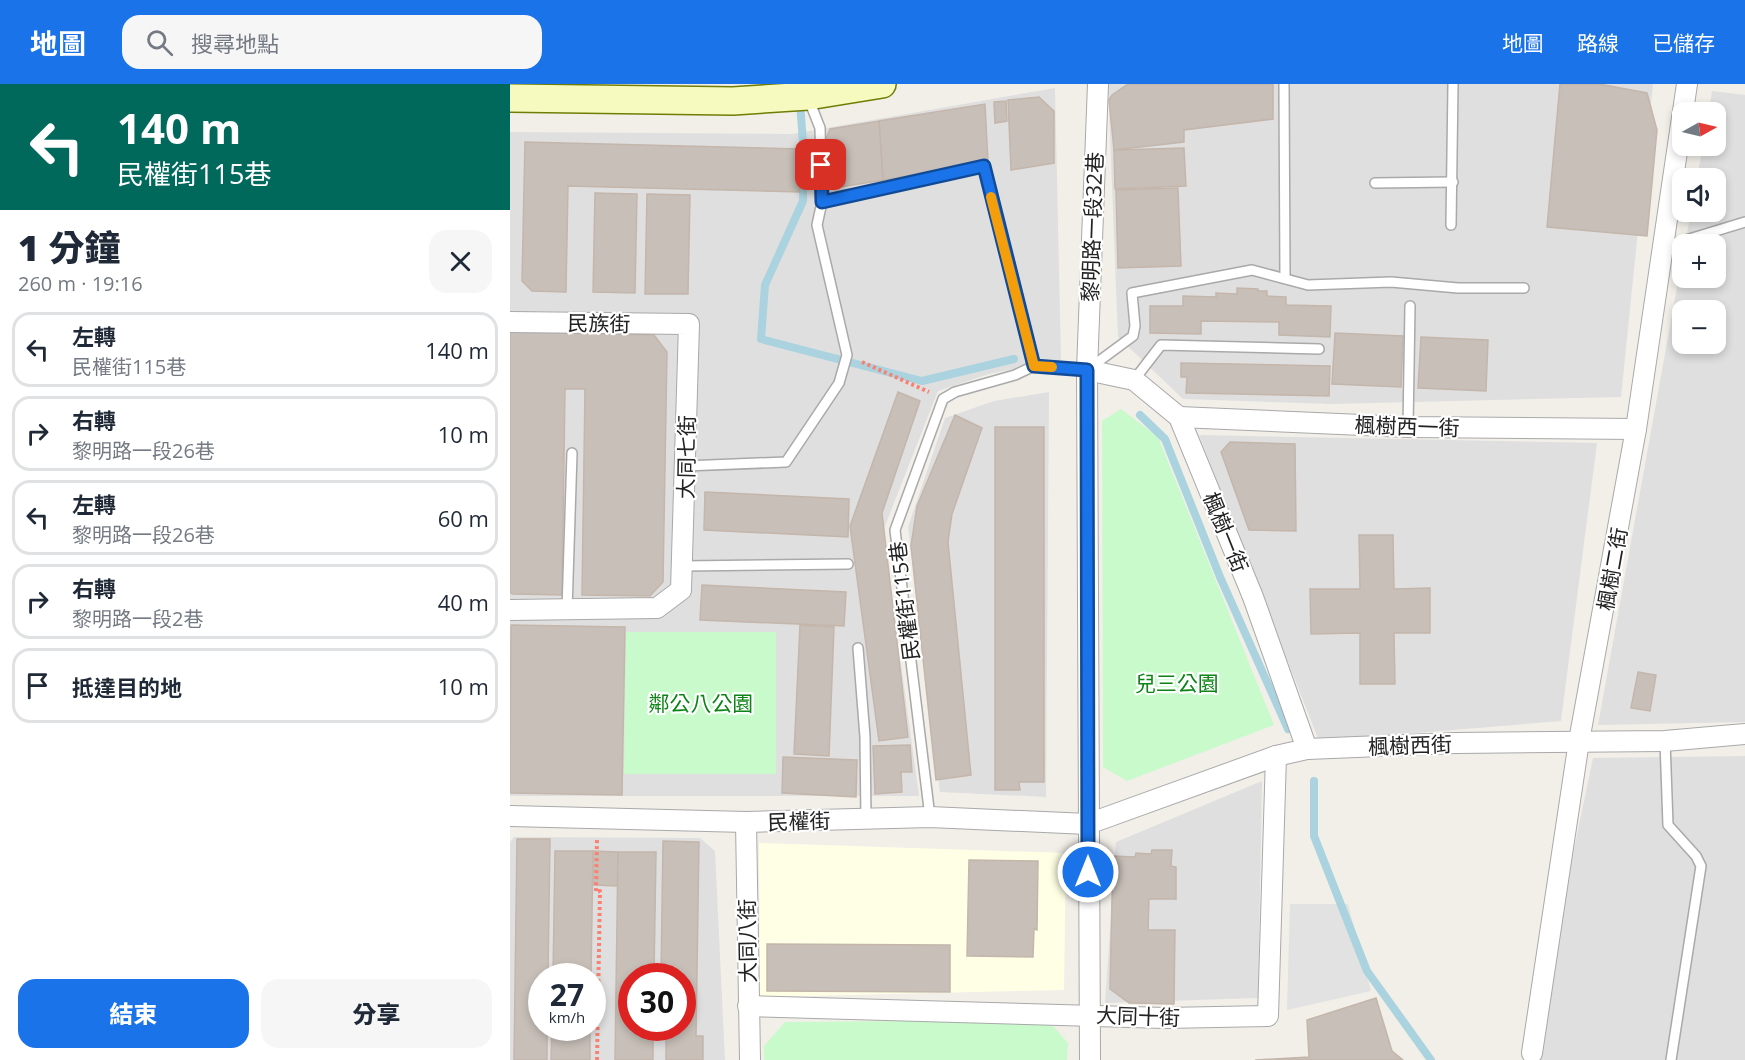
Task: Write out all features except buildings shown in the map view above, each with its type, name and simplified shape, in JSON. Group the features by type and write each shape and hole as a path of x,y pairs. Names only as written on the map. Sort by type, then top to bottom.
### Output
{"main road":[{"path":"510,98 733,101 882,84"}],"street":[{"name":"黎明路一段32巷","path":"1090,1060 1087,370 1098,84"},
{"name":"楓樹二街","path":"1532,1053 1580,741 1636,429 1661,247 1687,84"},
{"name":"民族街","path":"510,322 689,324"},
{"name":"大同七街","path":"567,610 657,608 681,590 684,566 689,324"},
{"name":"楓樹一街","path":"1087,370 1134,380 1179,417 1253,597 1307,749"},
{"name":"楓樹西一街","path":"1179,417 1408,427 1636,429"},
{"path":"510,610 567,610"},
{"name":"楓樹西街","path":"1088,824 1276,756 1307,749 1580,741 1665,741 1744,732"},
{"name":"大同十街","path":"748,1006 1165,1018 1268,1016 1276,756"},
{"name":"民權街","path":"510,816 746,822 930,817 1088,824"},
{"name":"大同八街","path":"746,822 750,1060"}],"lane":[{"path":"1284,84 1285,277"},
{"path":"1451,225 1454,84"},
{"path":"685,466 786,462 838,383 847,355 817,225 822,202 820,128 807,92"},
{"path":"822,202 984,166 1034,366"},
{"path":"1375,183 1453,182"},
{"path":"1661,247 1745,222"},
{"path":"943,399 955,392 1016,375 1034,366 1087,370 1133,336 1135,326 1132,293 1252,270 1308,285 1391,282 1458,288 1524,288"},
{"path":"1408,427 1410,306"},
{"path":"1134,380 1161,345 1319,350"},
{"name":"民權街115巷","path":"930,817 895,531 943,399"},
{"path":"567,610 572,453"},
{"path":"684,566 848,564"},
{"path":"858,648 865,737 866,819"},
{"path":"1665,741 1668,825 1696,856 1701,866 1671,1060"}],"path":[{"path":"847,355 943,399"},
{"path":"597,818 596,892 600,891 597,1060"}],"shaded area":[{"path":"1108,84 1653,84 1621,397 1331,404 1183,399 1118,337"},
{"path":"1055,88 1061,360 989,374 938,391 883,531 919,796 510,796 510,132 792,134"},
{"path":"1712,91 1745,95 1745,722 1598,725 1672,315 1672,354 1726,354 1726,300 1675,300 1677,288 1726,288 1726,234 1687,234 1689,222 1726,222 1726,168 1699,168 1701,156 1726,156 1726,102 1710,102"},
{"path":"1049,392 1046,797 940,792 908,527 945,418 994,401"},
{"path":"1199,435 1597,443 1561,721 1319,741"},
{"path":"1745,756 1745,1060 1530,1060 1593,758"},
{"path":"1262,781 1258,998 1105,1003 1116,842"},
{"path":"514,837 700,838 715,851 725,1060 510,1060 510,842"},
{"path":"759,843 1066,853 1064,990 760,997"},
{"path":"1290,904 1348,904 1371,991 1287,1010"}],"green space":[{"name":"兒三公園","path":"1121,409 1158,437 1274,725 1127,781 1103,767 1102,421"},
{"name":"鄰公八公園","path":"626,632 776,632 776,774 624,774"},
{"path":"1048,1020 1068,1043 1067,1060 764,1060 764,1046 785,1022"}],"waterway":[{"path":"800,102 803,201 765,285 761,339 922,381 1014,359"},
{"path":"1140,415 1165,439 1220,577 1288,729"},
{"path":"1314,781 1314,836 1367,971 1431,1060"}],"slow traffic":[{"path":"991,197 1034,366 1052,367"}],"route":[{"path":"821,165 822,202 984,166 1034,366 1087,370 1088,872"}]}
